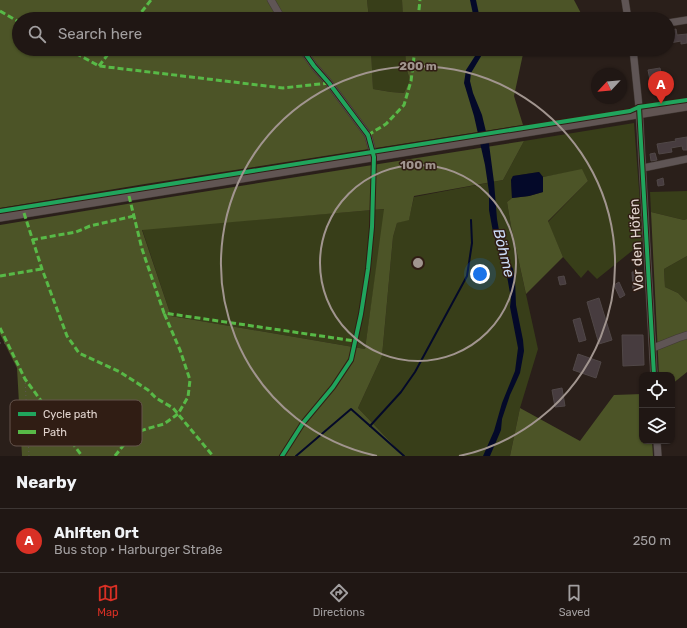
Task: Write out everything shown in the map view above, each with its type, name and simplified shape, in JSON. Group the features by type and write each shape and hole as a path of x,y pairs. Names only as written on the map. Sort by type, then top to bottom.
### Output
{"main road":[{"path":"0,217 687,106"}],"street":[{"path":"271,0 278,12"},
{"path":"625,0 627,12"},
{"path":"675,22 687,20"},
{"path":"307,56 368,135 374,157"},
{"name":"Vor den Höfen","path":"634,56 640,114 654,372"},
{"path":"643,168 687,159"},
{"path":"653,348 687,335"},
{"path":"657,444 658,456"}],"path":[{"path":"0,343 7,343"},
{"path":"25,378 26,400"},
{"path":"28,446 29,456"}],"green space":[{"path":"0,0 367,0 368,12 12,12 12,56 371,56 373,89 404,93 410,80 406,67 405,56 523,56 514,96 523,125 0,208"},
{"path":"367,0 402,0 403,12 368,12"},
{"path":"402,0 574,0 580,12 403,12"},
{"path":"371,56 405,56 406,67 410,80 404,93 373,89"},
{"path":"634,123 643,242 597,279 588,270 581,278 563,257 548,222 588,181 582,170 543,177 539,172 513,176 511,180 512,198 507,202 538,349 520,408 510,456 404,456 358,408 382,356 393,237 397,223 409,219 414,197 503,180 524,141"},
{"path":"524,141 503,180 414,196 409,220 397,223 393,237 382,356 358,408 404,456 22,456 21,446 142,446 142,400 19,400 17,368 0,334 0,225","holes":["384,209 365,349 171,316 142,230"]},
{"path":"582,169 588,181 548,221 563,257 526,294 507,202 512,198 529,196 543,192 543,177"},
{"path":"687,191 687,219 684,220 651,212 650,192"},
{"path":"385,209 365,349 171,316 142,229"},
{"path":"651,212 684,220 687,219 687,256 664,269 665,287 678,293 687,302 687,372 675,382 675,372 659,372"},
{"path":"687,256 687,302 678,293 665,287 664,269"},
{"path":"639,394 639,444 652,444 653,456 510,456 520,408 580,441 614,395"}],"water":[{"path":"470,0 476,0 479,12 473,12"},
{"name":"Böhme","path":"475,56 481,56 471,73 470,81 482,115 489,144 497,219 500,236 513,269 516,305 524,351 520,373 510,395 502,419 501,430 490,456 483,456 494,431 502,403 515,371 518,348 510,307 511,299 507,276 493,232 489,210 489,192 485,165 474,116 464,83 466,70"},
{"path":"539,172 543,177 543,192 529,196 512,198 511,180 513,176"}],"building":[{"path":"675,29 677,35 687,34 687,43 681,44 681,41 675,42"},
{"path":"660,68 662,77 650,80 648,70"},
{"path":"687,137 687,150 683,150 682,146 671,148 672,152 659,154 657,144 676,141 675,139"},
{"path":"655,153 657,160 651,161 650,154"},
{"path":"663,178 664,185 658,186 657,180"},
{"path":"642,271 643,288 633,289 632,272"},
{"path":"564,276 566,284 560,285 558,277"},
{"path":"619,282 625,295 620,298 614,285"},
{"path":"599,298 612,340 599,344 587,302"},
{"path":"580,318 586,340 579,342 573,320"},
{"path":"622,335 643,335 644,365 623,366"},
{"path":"578,354 601,362 596,378 573,370"},
{"path":"562,388 565,406 555,407 552,390"}],"waterway":[{"path":"370,426 401,392 415,372 467,276 472,243 471,220"},
{"path":"296,456 351,409 404,456"}],"marked path":[{"path":"142,12 151,0"},
{"path":"419,12 420,0"},
{"path":"0,11 12,18"},
{"path":"81,56 99,66 283,88 329,83"},
{"path":"99,66 107,56"},
{"path":"368,135 386,124 404,105 411,81 414,56"},
{"path":"129,196 142,249 164,313 355,341"},
{"path":"24,213 42,269 67,336 79,353 120,372 148,390 156,398 173,408 213,456"},
{"path":"32,240 76,232 90,226 134,216"},
{"path":"0,276 42,269"},
{"path":"142,430 164,424 178,414 188,397 190,380 180,350 164,313"},
{"path":"0,328 25,379 41,400"},
{"path":"75,446 82,456"},
{"path":"115,456 123,446"}],"cycle path":[{"path":"282,456 303,423 333,387 351,360 361,314 368,269 372,227 374,157 368,135 307,56"},
{"path":"0,211 630,111 639,107 687,100"},
{"path":"639,107 654,372"}],"place":[{"name":"Ahlften Ort","path":"661,104"}]}
